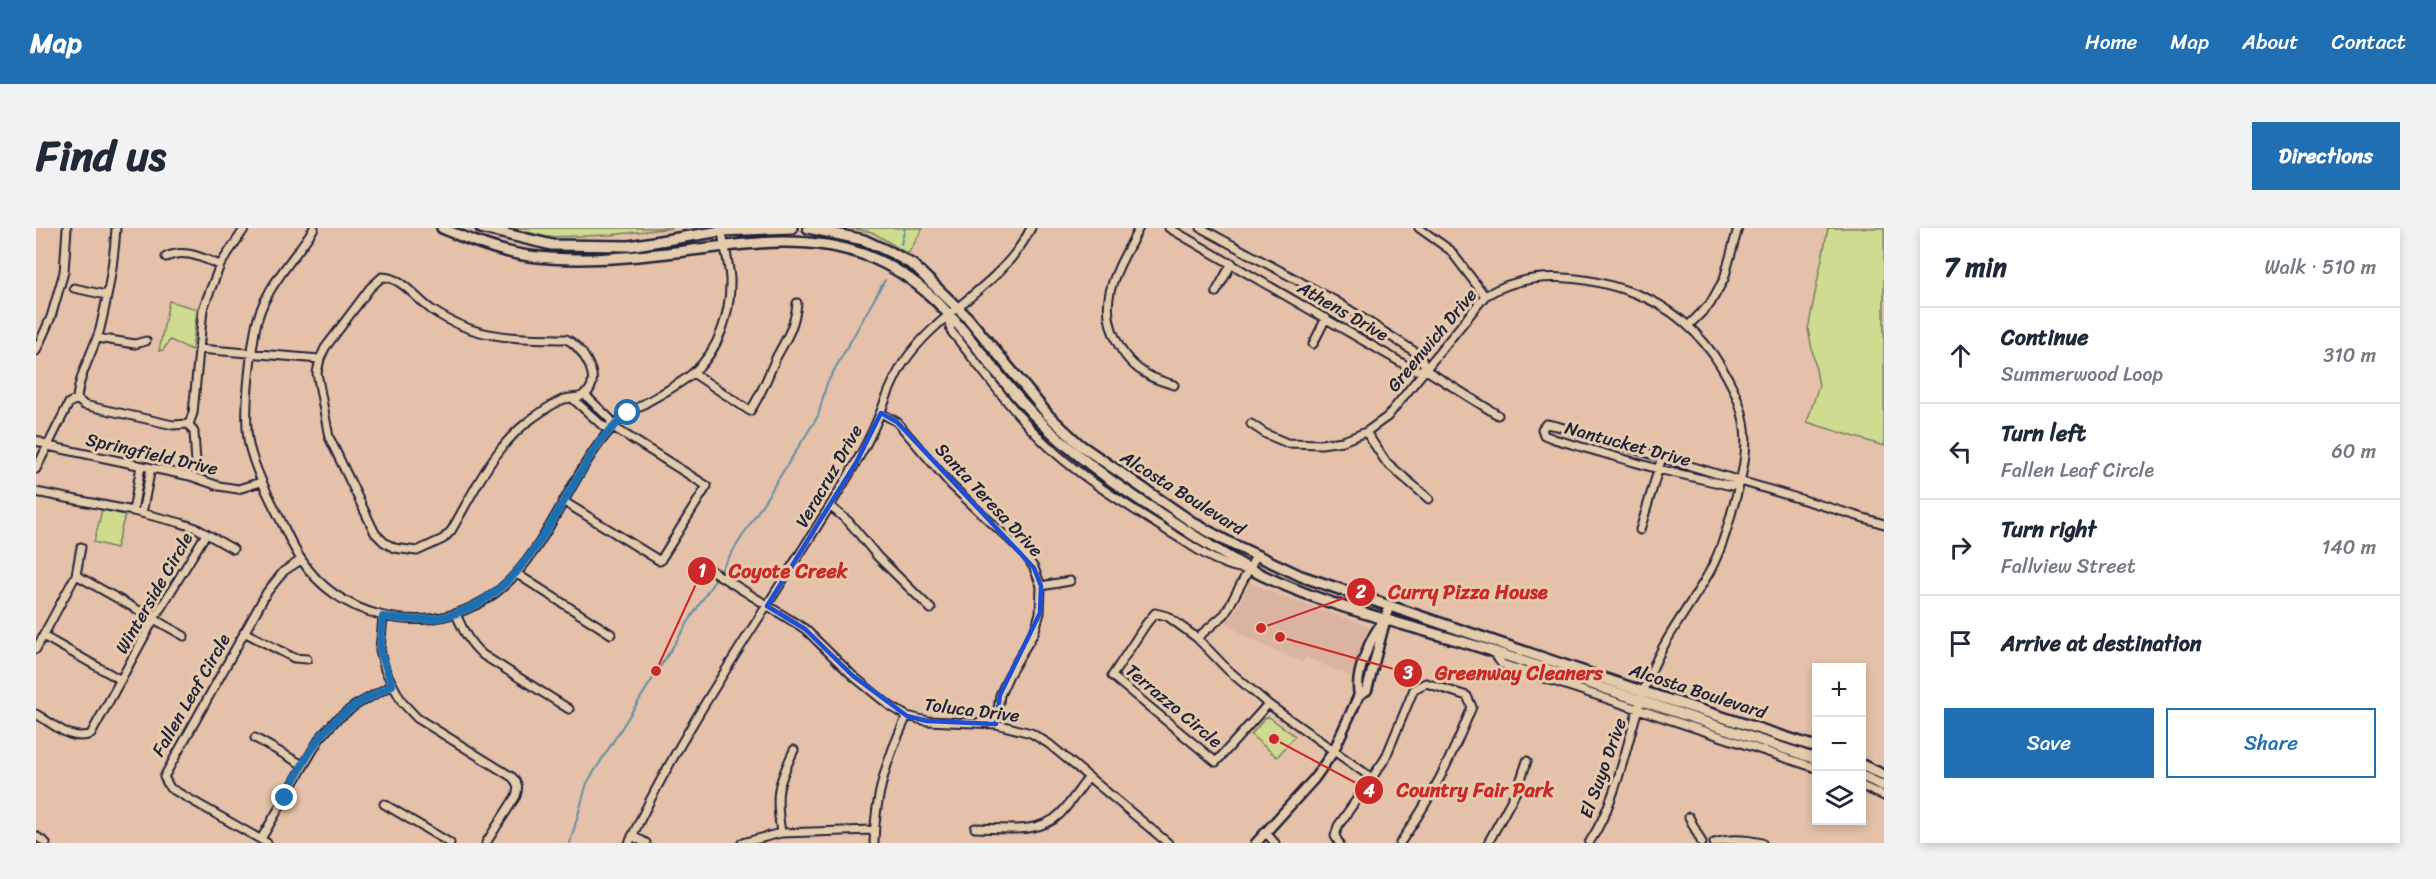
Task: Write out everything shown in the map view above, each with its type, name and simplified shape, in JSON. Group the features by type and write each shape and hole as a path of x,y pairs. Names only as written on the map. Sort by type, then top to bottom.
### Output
{"main road":[{"name":"Alcosta Boulevard","path":"442,228 470,240 528,256 605,258 792,241 829,245 867,255 923,287 1020,400 1048,430 1087,463 1141,501 1250,569 1328,601 1492,651 1640,705 1812,758"},
{"path":"481,228 552,245 628,246 721,230 792,228"},
{"name":"Alcosta Boulevard","path":"808,228 864,240 894,254 930,279 956,306 1048,415 1080,445 1195,524 1256,556 1302,576 1389,606 1812,746"},
{"path":"1866,767 1884,775"},
{"path":"1866,778 1884,786"}],"street":[{"path":"36,351 51,317 64,272 67,228"},
{"path":"77,399 78,387 97,338 114,262 116,228"},
{"path":"189,424 193,413 203,309 220,265 245,228"},
{"path":"314,228 297,254 279,275 264,303 255,328 247,426 249,445 261,482 301,560 319,581 343,600 383,617 413,620 456,614 476,606 495,594 517,574 600,442 613,427 628,413 693,373 711,351 721,333 729,305 730,279 721,230"},
{"name":"Veracruz Drive","path":"631,840 647,802 676,752 857,460 903,363 920,341 956,306 989,283 1005,267 1018,251 1031,228"},
{"path":"1139,228 1110,290 1108,307 1110,323 1117,343 1130,361 1147,375 1174,385"},
{"name":"Athens Drive","path":"1169,228 1414,370 1426,370 1419,355 1334,300 1201,228"},
{"path":"1688,326 1710,304 1724,279 1738,228"},
{"path":"1424,229 1450,250 1485,296"},
{"path":"166,257 174,253 187,253 220,265"},
{"path":"1216,292 1232,263"},
{"path":"390,277 399,281 432,310 461,326 497,335 572,341 590,370 591,384 584,394 573,399 561,400 526,422 499,450 451,531 443,539 417,551 394,548 375,533 329,437 317,373 325,348 370,288 378,279 390,277"},
{"name":"Greenwich Drive","path":"1251,424 1266,434 1287,443 1321,444 1343,441 1366,432 1387,417 1485,296 1508,284 1562,277 1588,279 1638,294 1670,310 1688,326 1719,362 1741,407 1748,441 1741,483 1718,554 1707,577 1659,652 1640,705"},
{"path":"74,288 106,295"},
{"path":"693,373 750,411 762,394 777,357 791,333 797,303"},
{"path":"1313,344 1326,318"},
{"path":"97,338 135,344 146,341"},
{"path":"200,348 320,359"},
{"path":"1426,370 1498,415"},
{"path":"584,394 610,419 613,427"},
{"path":"77,399 84,405 174,425 189,424"},
{"path":"36,469 69,403 77,399"},
{"path":"564,501 660,561 707,486 613,427 604,427 573,399"},
{"name":"Santa Teresa Drive","path":"880,413 897,422 952,486 1023,554 1034,568 1041,586 1040,613 1034,633 1008,675 1000,695 996,724"},
{"path":"189,424 194,432 196,463"},
{"name":"Nantucket Drive","path":"1741,483 1732,486 1606,455 1547,436 1542,429 1546,424 1551,425 1734,477 1741,483 1884,524"},
{"path":"1366,432 1386,462 1429,499"},
{"name":"Springfield Drive","path":"36,440 48,446 238,489 261,482"},
{"path":"1606,455 1610,442"},
{"path":"1640,530 1662,457"},
{"path":"133,511 141,466"},
{"path":"142,513 151,468"},
{"name":"Winterside Circle","path":"36,492 142,513 181,523 206,534 154,619 91,734 81,738 73,737 36,714"},
{"path":"830,506 849,522 878,556 931,609"},
{"path":"206,534 233,549"},
{"path":"36,649 76,575 81,547"},
{"path":"1197,638 1225,614 1256,556"},
{"name":"Fallen Leaf Circle","path":"264,841 170,788 164,777 267,592 284,571 301,560"},
{"name":"Toluca Drive","path":"709,569 805,629 853,676 890,706 907,716 927,722 996,724 1031,733 1049,744 1168,843"},
{"path":"517,574 611,634"},
{"path":"76,575 184,636"},
{"path":"1041,586 1070,581"},
{"path":"1256,843 1314,779 1333,752 1359,695 1356,684 1366,654 1376,629 1385,619 1389,606"},
{"name":"Terrazzo Circle","path":"1268,704 1216,762 1112,676 1155,613 1167,616 1197,638 1228,670 1268,704 1372,778"},
{"path":"456,614 472,646 569,709"},
{"path":"383,617 380,650 392,685 402,702 417,718 512,777 516,782 518,788 516,796 486,843"},
{"path":"244,632 294,658 307,659"},
{"path":"43,636 121,680"},
{"path":"1338,843 1335,836 1338,826 1366,790 1385,759 1414,689 1419,684 1425,683 1467,696 1472,707 1450,761 1425,809 1400,843"},
{"path":"264,841 303,765 320,738 336,720 356,705 392,685"},
{"name":"Alcosta Boulevard","path":"1640,705 1812,767"},
{"name":"El Suyo Drive","path":"1589,843 1619,779 1640,705"},
{"path":"874,843 880,783 892,748 907,716"},
{"path":"255,738 303,765"},
{"path":"781,833 776,801 780,779 794,750"},
{"path":"1488,843 1518,788 1527,761"},
{"path":"975,828 1028,828 1045,825 1059,815 1089,777"},
{"path":"1866,788 1884,796"},
{"path":"384,804 450,843"},
{"path":"1689,817 1702,843"},
{"path":"742,843 781,833 874,830"},
{"path":"1266,833 1275,843"},
{"path":"36,836 46,843"},
{"path":"1714,843 1725,839 1762,843"},
{"path":"631,840 646,843"}],"highlighted area":[{"path":"881,413 897,422 1034,568 1041,586 1040,613 1000,695 996,724 927,721 907,716 853,676 805,629 767,606 857,461"}],"shaded area":[{"path":"1249,582 1288,599 1366,625 1369,631 1352,677 1306,657 1303,662 1249,639 1226,622 1240,603"}],"green space":[{"path":"511,228 673,228 610,235 547,237"},
{"path":"849,228 923,228 908,254 872,232"},
{"path":"1828,228 1884,228 1884,446 1807,422 1819,385 1808,329"},
{"path":"169,301 197,309 192,350 170,340 163,350 159,351"},
{"path":"102,510 125,515 116,548 94,542"},
{"path":"1269,717 1295,736 1277,757 1251,735 1265,718"}],"waterway":[{"path":"901,244 905,228"},
{"path":"570,843 587,783 818,416 827,383 885,280"}],"place":[{"name":"Curry Pizza House","path":"1261,628"},
{"name":"Greenway Cleaners","path":"1280,637"},
{"name":"Coyote Creek","path":"656,671"},
{"name":"Country Fair Park","path":"1274,739"}],"route":[{"path":"285,798 320,738 336,720 356,705 392,685 380,650 383,617 413,620 456,614 476,606 495,594 517,574 600,442 628,413"}]}
